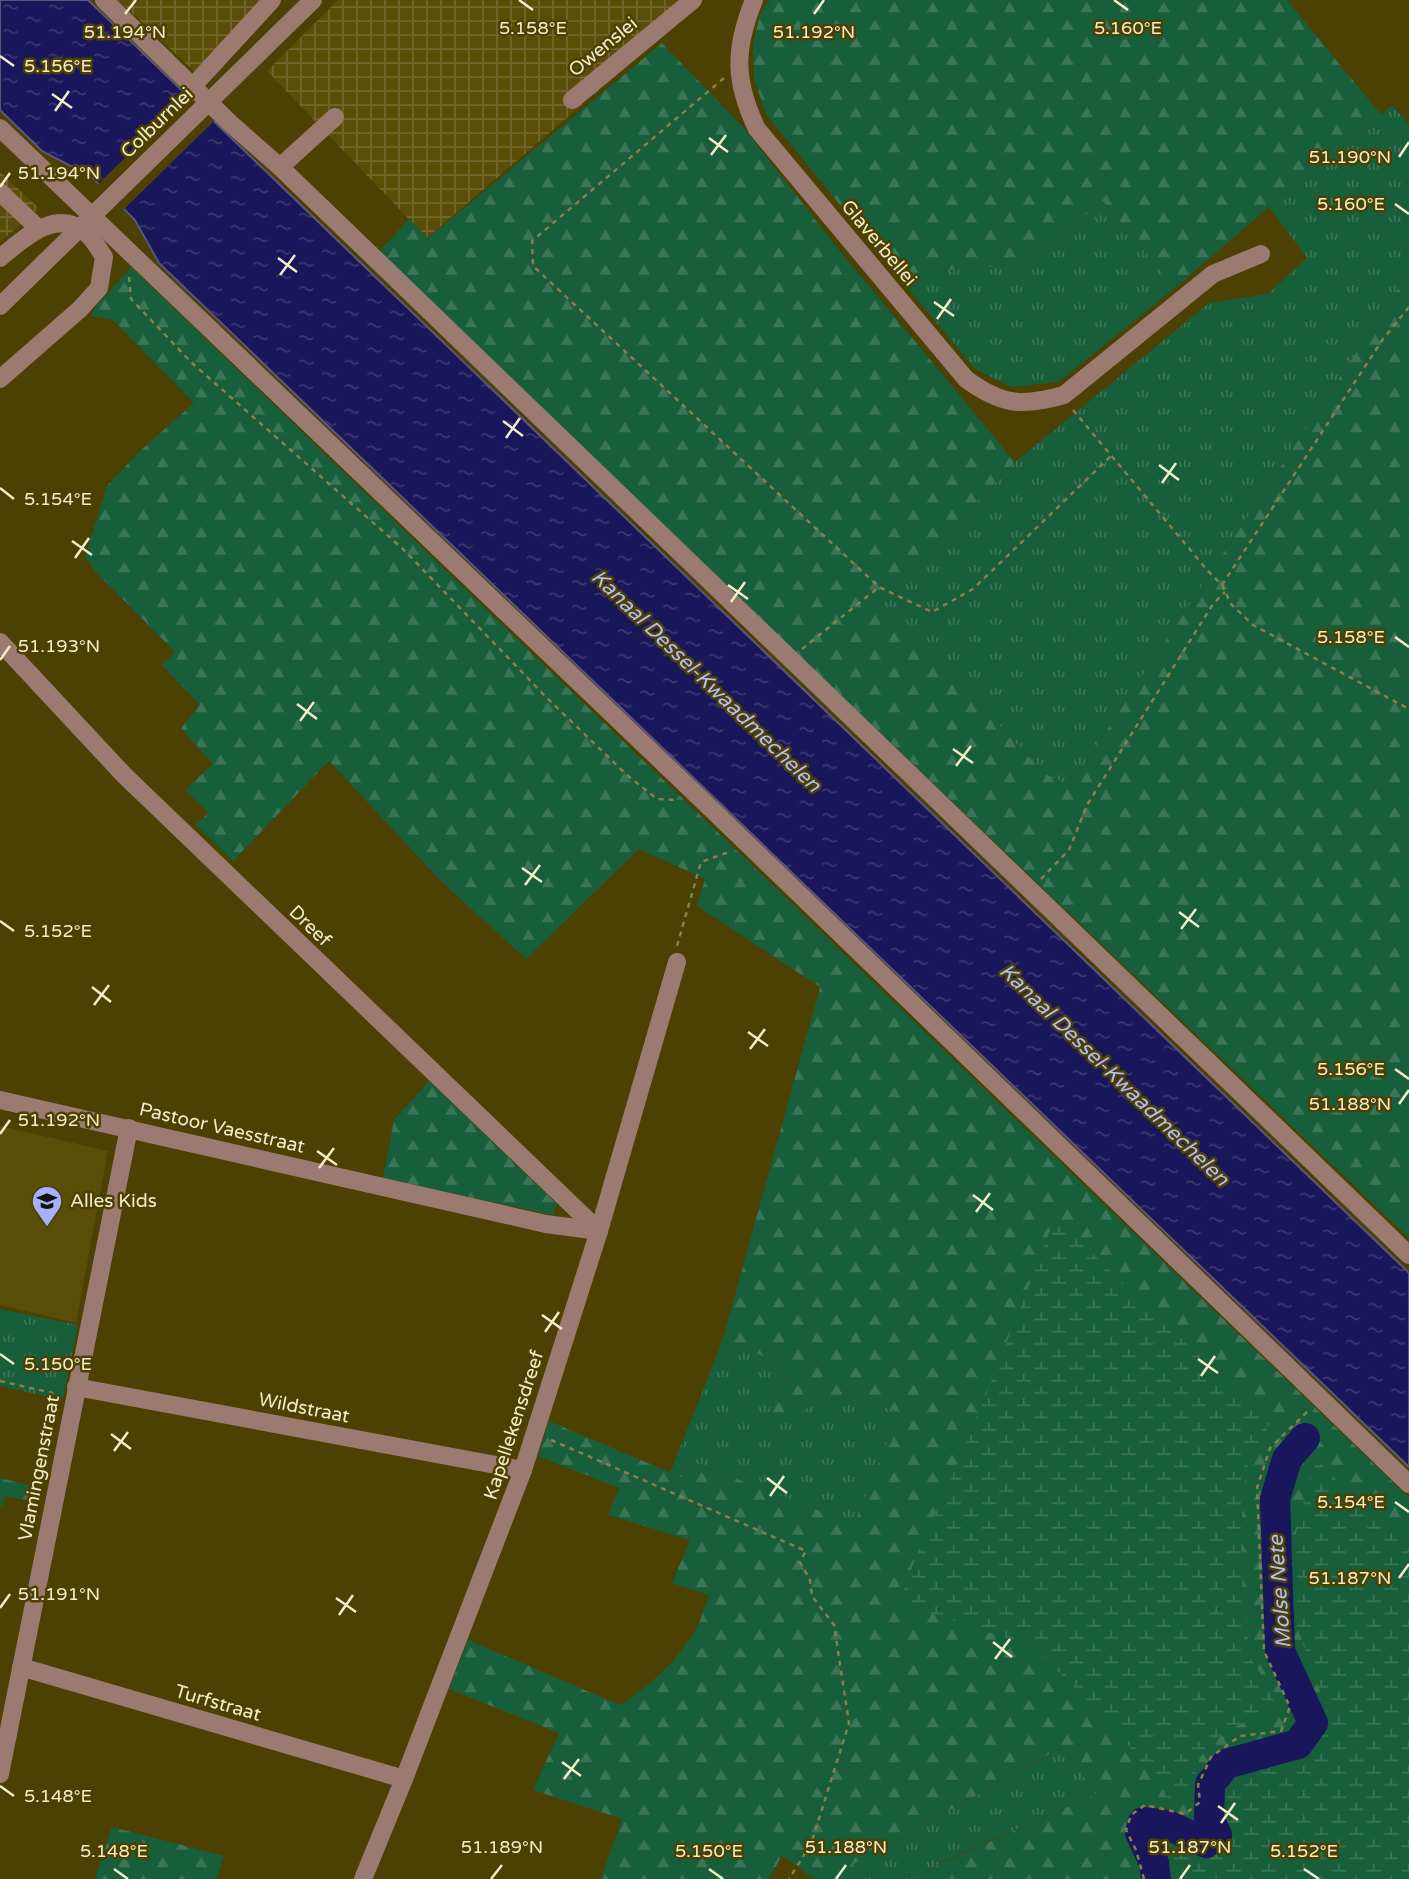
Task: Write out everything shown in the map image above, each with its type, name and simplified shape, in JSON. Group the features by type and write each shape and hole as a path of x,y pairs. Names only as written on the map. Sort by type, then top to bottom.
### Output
{"street":[{"path":"104,0 1409,1255"},
{"path":"193,86 272,0"},
{"name":"Colburnlei","path":"0,306 313,0"},
{"name":"Owenslei","path":"572,100 693,0"},
{"name":"Glaverbellei","path":"754,0 745,23 739,64 744,102 757,129 966,379 986,394 1013,403 1037,403 1064,396 1213,274 1261,254"},
{"path":"280,167 335,117"},
{"path":"0,128 703,801 1409,1484"},
{"path":"0,192 38,228"},
{"path":"0,258 38,228 68,224 87,234 104,257 99,288 80,309 0,379"},
{"name":"Dreef","path":"0,642 124,775 599,1231"},
{"name":"Kapellekensdreef","path":"363,1879 523,1470 599,1231 677,962"},
{"name":"Pastoor Vaesstraat","path":"0,1100 546,1224 599,1231"},
{"name":"Vlamingenstraat","path":"0,1774 129,1128"},
{"name":"Wildstraat","path":"75,1393 523,1470"},
{"name":"Turfstraat","path":"21,1667 404,1779"}],"path":[{"path":"739,64 532,241 533,266 879,587 932,612 973,589 1111,456"},
{"path":"126,249 131,299 192,363 404,549 547,698 627,775 657,799 703,801"},
{"path":"1222,586 1383,339 1409,307"},
{"path":"1064,396 1111,456 1222,586 1231,604 1253,625 1409,709"},
{"path":"790,659 879,587"},
{"path":"1030,889 1069,850 1087,805 1213,604 1225,592"},
{"path":"677,962 674,956 701,862 708,860"},
{"path":"0,1381 75,1393"},
{"path":"1144,1879 1136,1850 1126,1830 1131,1815 1145,1805 1185,1814 1199,1802 1198,1785 1211,1757 1240,1736 1281,1731 1290,1707 1264,1651 1257,1488 1270,1448 1320,1400"},
{"path":"535,1434 806,1551 800,1562 810,1580 811,1596 834,1625 849,1723 811,1844 789,1879"}],"shaded area":[{"path":"118,0 272,0 196,73"},
{"path":"338,0 704,0 427,238 267,71"},
{"path":"0,172 39,208 0,242"},
{"name":"Alles Kids","path":"0,1126 108,1151 76,1323 0,1305"}],"green space":[{"path":"769,0 1287,0 1382,116 1269,207 1175,288 1103,201 1024,264 896,274 766,114 754,79 753,45 760,14"},
{"path":"662,43 742,126 840,251 1015,462 880,604 937,659 1045,774 1070,786 1409,272 1409,1238 378,253 409,219 428,238"},
{"path":"1392,105 1409,124 1409,272 1070,786 1045,774 937,659 880,604 1015,462 1209,303 1268,294 1307,258 1269,207 1369,127"},
{"path":"1103,201 1175,288 1059,382 1011,387 974,368 896,274 1024,264"},
{"path":"131,267 1409,1498 1409,1879 919,1879 941,1863 1097,1794 1061,1748 852,1865 857,1879 814,1879 782,1855 769,1879 601,1879 622,1819 533,1790 559,1733 449,1689 468,1640 620,1705 652,1682 671,1663 688,1642 701,1618 709,1595 672,1583 690,1540 608,1515 619,1488 538,1456 549,1421 683,1478 693,1462 854,1524 899,1412 844,1394 810,1405 790,1423 770,1414 772,1404 786,1382 781,1362 722,1342 820,987 697,906 705,879 639,849 526,959 443,883 329,761 233,861 195,824 209,813 185,790 213,764 181,728 200,705 162,665 175,652 95,571 85,557 107,486 139,452 194,403 113,320 91,316 94,309"},
{"path":"429,1081 557,1204 553,1215 383,1178 394,1120"},
{"path":"1055,1218 1270,1423 1246,1469 1241,1531 1243,1601 1250,1658 1269,1686 1277,1711 1264,1719 1248,1720 1224,1733 1200,1757 1189,1797 1170,1801 1119,1733 1034,1647 900,1603"},
{"path":"0,1309 78,1325 63,1400 0,1386"},
{"path":"722,1342 781,1362 786,1382 772,1404 810,1405 845,1394 899,1412 854,1525 693,1462 684,1478 670,1473"},
{"path":"1315,1459 1409,1549 1409,1879 1168,1879 1161,1838 1200,1860 1228,1839 1223,1798 1242,1776 1307,1758 1330,1720 1295,1621 1290,1557"},
{"path":"0,1478 39,1488 36,1502 5,1496 0,1506"},
{"path":"1062,1748 1097,1794 941,1862 919,1879 857,1879 852,1865"},
{"path":"112,1827 224,1856 216,1879 95,1879"}],"water":[{"name":"Kanaal Dessel-Kwaadmechelen","path":"0,0 88,0 1409,1273 1409,1467 159,263 135,220 92,177 42,151 0,110"}],"pier":[{"path":"190,94 216,119 121,212 96,186"}],"waterway":[{"name":"Molse Nete","path":"1156,1879 1154,1863 1140,1833 1143,1822 1168,1825 1206,1843 1217,1835 1209,1818 1210,1784 1226,1764 1298,1744 1313,1723 1280,1651 1275,1499 1287,1459 1305,1438"}],"place":[{"name":"Alles Kids","path":"47,1228"}]}
